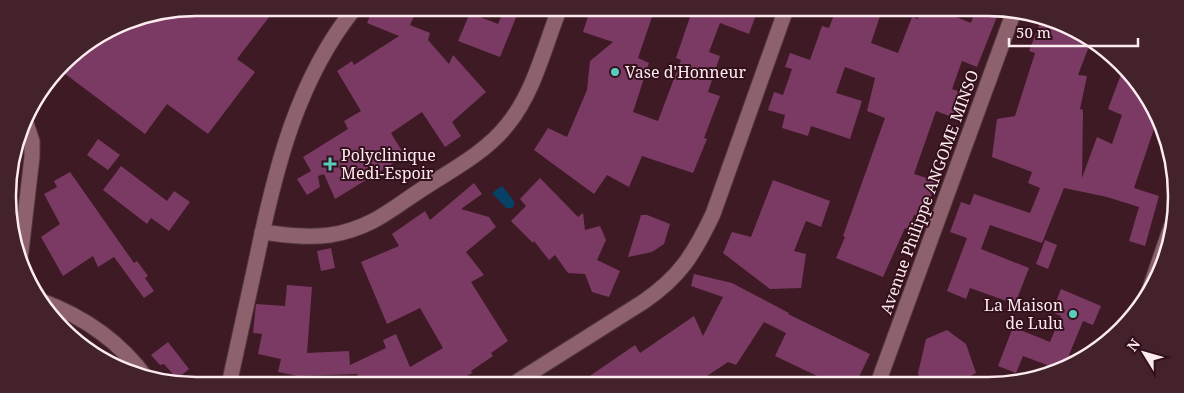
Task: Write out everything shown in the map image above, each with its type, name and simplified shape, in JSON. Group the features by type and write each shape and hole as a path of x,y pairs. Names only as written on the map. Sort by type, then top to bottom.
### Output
{"street":[{"path":"231,377 262,232 293,120 312,74 326,47 349,16"},
{"path":"262,232 312,236 331,235 372,222 475,155 498,135 518,110 532,83 556,16"},
{"path":"524,377 659,292 683,268 713,214 784,16"},
{"name":"Avenue Philippe ANGOME MINSO","path":"880,377 1012,18"},
{"path":"22,243 32,157 32,141 29,131"},
{"path":"53,306 70,313 100,331 128,355 137,366"}],"water":[{"path":"502,186 514,201 512,208 506,208 492,193"}],"building":[{"path":"196,16 270,16 237,59 255,72 208,134 167,104 145,134 65,74 87,53 106,40 150,22"},
{"path":"370,16 414,16 410,25 430,33 428,40 449,64 453,55 486,92 452,122 461,136 445,147 422,112 391,133 405,156 335,199 324,174 318,176 320,187 307,195 297,179 311,171 303,157 348,129 344,121 361,111 337,71 352,61 354,65 399,36 367,23"},
{"path":"469,16 478,16 498,24 501,16 517,16 500,57 458,41"},
{"path":"588,16 652,16 638,58 649,63 633,112 658,121 681,60 676,58 690,16 756,16 749,34 720,23 709,52 720,56 708,92 720,96 704,138 707,139 693,173 642,156 629,187 607,175 594,194 534,150 548,128 567,137 587,90 590,61 613,42 583,32"},
{"path":"834,16 880,16 871,43 898,53 912,17 918,19 919,16 954,16 971,23 973,16 997,17 977,67 962,61 952,89 961,92 952,117 936,111 914,174 936,181 924,218 914,215 909,229 905,228 883,277 836,258 845,237 843,236 885,118 867,111 875,78 845,67 836,93 862,101 850,139 811,126 808,136 782,128 785,115 768,110 774,92 783,95 792,69 785,67 790,53 810,60 822,26 829,28"},
{"path":"1040,24 1078,40 1089,47 1078,75 1087,76 1080,109 1083,110 1082,178 1097,137 1112,144 1122,115 1108,109 1121,75 1144,106 1154,128 1134,188 1159,196 1145,246 1129,241 1139,207 1107,197 1064,188 1042,243 990,225 981,249 1029,268 1015,304 970,288 966,299 947,291 967,238 950,232 961,202 970,205 974,194 1030,213 1040,188 1028,183 1032,172 992,157 997,119 1015,116 1035,53 1029,51"},
{"path":"98,139 120,155 108,170 87,155"},
{"path":"121,166 167,201 174,191 190,202 169,231 151,218 147,224 103,190"},
{"path":"70,172 134,263 137,261 148,276 145,278 154,291 144,298 114,257 98,267 93,256 63,276 41,237 60,224 44,194 57,187 54,181"},
{"path":"540,178 578,217 583,213 585,230 600,226 606,240 597,260 620,271 609,297 592,292 585,274 568,273 555,255 549,260 534,241 533,243 511,221 526,206 520,199"},
{"path":"773,180 830,201 821,227 806,221 794,251 806,254 801,288 770,289 723,253 732,232 751,237"},
{"path":"474,183 482,194 461,209 489,217 496,227 466,252 484,275 471,282 508,341 491,353 493,356 471,371 472,373 465,377 358,377 357,374 298,376 278,372 281,359 258,354 262,334 253,333 256,304 285,306 287,285 312,287 307,353 349,351 350,365 386,348 383,340 396,334 410,367 443,348 420,308 387,324 361,262 399,246 392,234 425,211 430,220"},
{"path":"641,215 647,215 670,224 664,244 652,252 628,257"},
{"path":"1045,240 1057,245 1048,269 1036,264"},
{"path":"331,248 335,268 321,271 317,251"},
{"path":"694,274 732,283 788,314 870,354 859,377 819,377 775,356 786,333 764,322 736,365 728,362 706,377 588,377 635,345 640,353 694,316 703,336 723,297 691,286"},
{"path":"1061,289 1101,306 1093,325 1083,321 1069,355 1072,356 1046,366 1047,365 1023,356 1016,373 998,366 1013,327 1050,342 1061,316 1052,312"},
{"path":"947,330 966,344 976,373 968,377 919,377 918,373 926,339"},
{"path":"168,342 189,369 181,376 174,375 164,364 160,365 151,355"}],"place":[{"name":"Vase d'Honneur","path":"615,72"},
{"name":"Polyclinique Medi-Espoir","path":"330,164"},
{"name":"La Maison de Lulu","path":"1073,314"}]}
